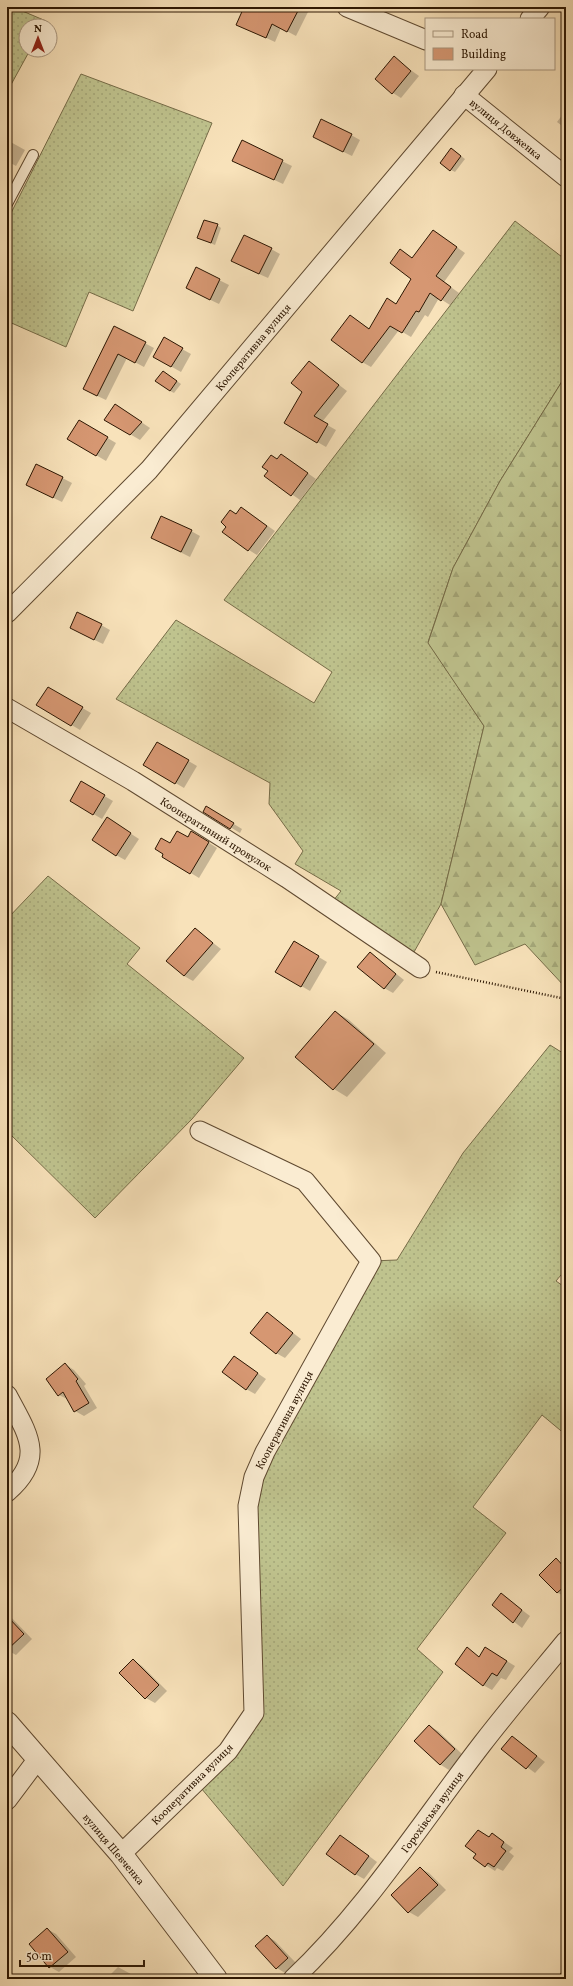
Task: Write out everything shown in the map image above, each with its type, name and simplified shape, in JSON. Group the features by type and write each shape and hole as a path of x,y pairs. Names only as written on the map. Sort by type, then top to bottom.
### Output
{"street":[{"path":"347,7 425,40"},
{"path":"531,18 540,7"},
{"name":"Кооперативна вулиця","path":"7,613 149,470 486,70"},
{"name":"вулиця Довженка","path":"464,95 566,177"},
{"name":"Кооперативний провулок","path":"7,708 133,781 266,866 420,968"},
{"name":"Кооперативна вулиця","path":"120,1854 228,1751 254,1713 248,1506 254,1477 265,1452 371,1261 305,1181 200,1132"},
{"path":"7,1395 26,1431 31,1449 26,1471 7,1492"},
{"name":"Горохівська вулиця","path":"293,1979 322,1952 385,1874 482,1744 566,1641"},
{"name":"вулиця Шевченка","path":"7,1723 37,1760 120,1854 216,1979"},
{"path":"7,1800 37,1760"}],"lane":[{"path":"7,204 33,155"}],"path":[{"path":"420,968 492,982 566,999"}],"green space":[{"path":"7,7 13,7 39,18 18,18 18,58 26,58 7,92"},
{"path":"81,74 212,123 133,311 89,292 66,347 7,321 7,221"},
{"path":"515,221 566,260 566,375 500,481 453,568 428,642 484,726 441,904 414,952 395,946 333,901 341,891 295,864 303,851 269,804 270,783 116,699 176,620 314,703 332,672 224,600"},
{"path":"566,375 566,988 525,944 475,965 441,904 484,726 428,643 453,568 500,481"},
{"path":"48,876 140,948 127,964 244,1058 192,1119 95,1218 7,1131 7,919"},
{"path":"550,1045 566,1055 566,1269 556,1281 566,1288 566,1435 542,1415 473,1507 506,1533 417,1649 443,1672 283,1886 196,1782 254,1713 248,1506 371,1261 397,1260 463,1153"},
{"path":"566,1967 566,1979 556,1979"}],"building":[{"path":"244,7 300,7 287,32 272,24 266,38 236,25"},
{"path":"394,56 411,71 392,94 375,79"},
{"path":"321,119 352,134 343,152 313,137"},
{"path":"242,140 283,160 274,180 232,161"},
{"path":"451,148 461,156 450,171 440,163"},
{"path":"204,220 218,224 211,243 197,238"},
{"path":"433,230 457,247 436,276 451,287 441,301 430,293 419,312 416,311 402,333 390,326 362,363 331,340 350,315 369,329 387,298 396,304 411,279 390,263 400,249 412,258"},
{"path":"244,235 272,248 259,274 231,261"},
{"path":"196,267 220,279 210,300 186,288"},
{"path":"114,326 146,342 135,363 118,354 97,396 83,389"},
{"path":"164,337 183,348 171,367 153,357"},
{"path":"309,361 339,385 314,416 328,424 317,443 284,423 302,392 291,383"},
{"path":"163,371 177,381 170,391 155,381"},
{"path":"115,404 142,422 130,435 104,420"},
{"path":"79,420 108,437 96,456 67,439"},
{"path":"281,454 308,473 291,496 264,476 268,471 262,467 271,455 277,459"},
{"path":"36,464 63,477 53,498 26,485"},
{"path":"241,507 267,526 248,551 222,532 226,527 221,522 230,510 236,514"},
{"path":"161,516 192,530 181,552 151,538"},
{"path":"77,612 102,624 94,640 70,628"},
{"path":"48,687 83,707 71,726 36,705"},
{"path":"157,742 189,760 175,784 143,765"},
{"path":"81,781 105,795 93,815 70,801"},
{"path":"206,806 234,823 230,829 203,812"},
{"path":"107,817 131,833 116,856 92,840"},
{"path":"177,831 188,837 191,831 209,842 190,874 162,857 163,854 155,849 161,838 170,843"},
{"path":"195,928 213,943 184,976 166,961"},
{"path":"294,941 319,956 301,987 275,972"},
{"path":"370,952 396,974 384,989 357,967"},
{"path":"335,1011 374,1044 333,1090 295,1057"},
{"path":"267,1312 293,1333 276,1354 250,1333"},
{"path":"234,1356 258,1373 246,1390 222,1372"},
{"path":"65,1363 78,1379 76,1381 89,1403 74,1412 63,1392 58,1396 46,1379"},
{"path":"556,1558 566,1569 566,1585 557,1593 539,1575"},
{"path":"501,1593 522,1610 513,1623 492,1605"},
{"path":"7,1616 24,1634 7,1650"},
{"path":"467,1647 479,1657 485,1647 507,1661 497,1676 492,1673 483,1686 455,1664"},
{"path":"133,1659 159,1685 145,1699 119,1673"},
{"path":"429,1725 455,1749 440,1765 414,1741"},
{"path":"512,1736 537,1756 526,1769 501,1749"},
{"path":"478,1830 489,1837 492,1833 504,1842 501,1847 506,1851 494,1867 488,1863 485,1867 473,1858 476,1854 465,1846"},
{"path":"340,1835 369,1856 355,1875 326,1854"},
{"path":"420,1867 438,1885 408,1913 391,1895"},
{"path":"47,1928 68,1952 49,1968 29,1944"},
{"path":"267,1935 288,1958 276,1969 255,1946"}]}
